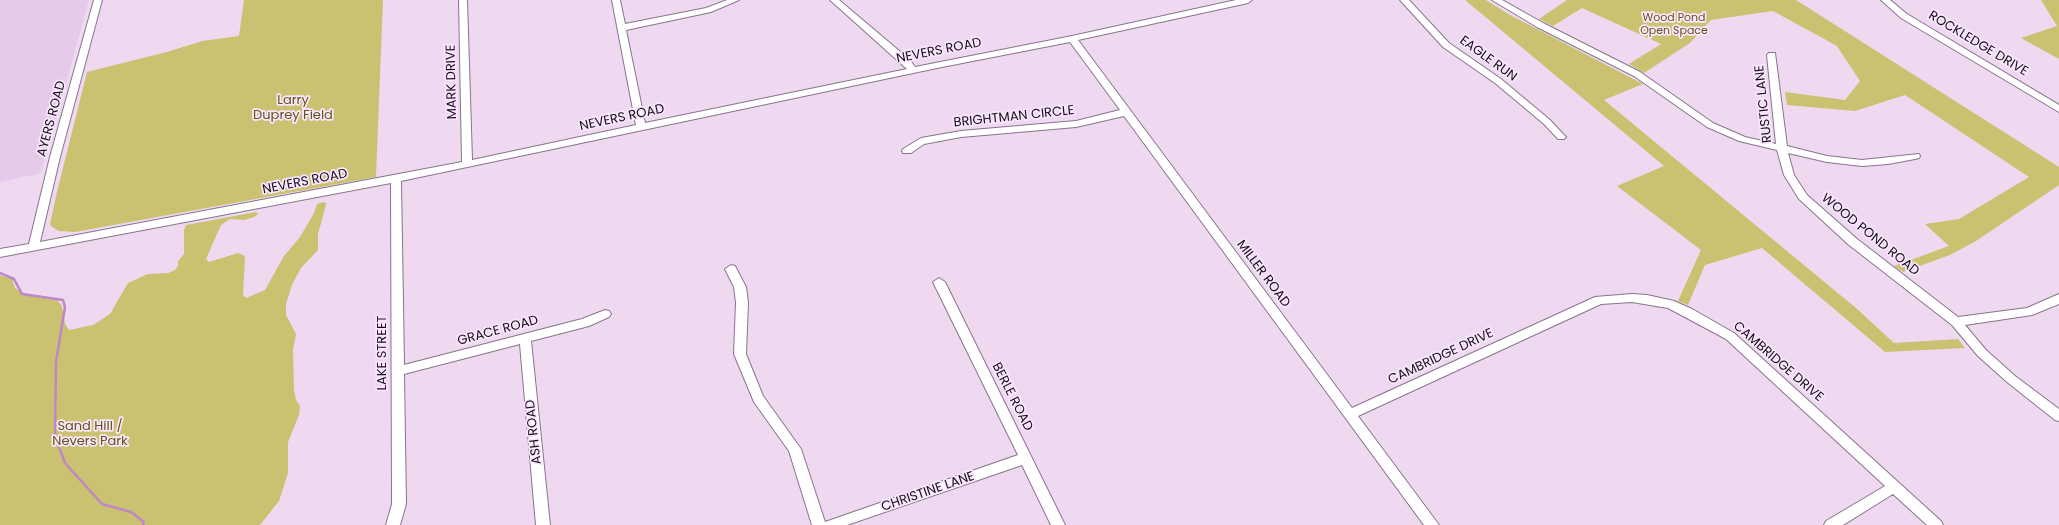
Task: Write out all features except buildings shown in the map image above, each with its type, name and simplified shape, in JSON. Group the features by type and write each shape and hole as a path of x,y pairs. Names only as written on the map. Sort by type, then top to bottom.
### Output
{"street":[{"name":"AYERS ROAD","path":"34,246 55,158 98,0"},
{"name":"MARK DRIVE","path":"463,0 467,164"},
{"path":"616,0 641,128"},
{"path":"621,28 708,10 735,0"},
{"path":"834,0 907,62 913,70"},
{"name":"NEVERS ROAD","path":"0,253 396,179 913,70 1072,39 1248,0"},
{"name":"EAGLE RUN","path":"1404,0 1446,45 1510,91 1547,122 1561,137"},
{"path":"1496,0 1540,25 1637,74 1710,126 1742,139 1782,150 1827,159 1862,163 1888,161 1915,156"},
{"name":"ROCKLEDGE DRIVE","path":"1885,0 1904,16 2059,109"},
{"name":"MILLER ROAD","path":"1072,39 1432,525"},
{"name":"RUSTIC LANE","path":"1772,55 1782,150"},
{"name":"BRIGHTMAN CIRCLE","path":"907,151 921,141 961,134 1076,124 1126,112"},
{"name":"WOOD POND ROAD","path":"1782,150 1789,175 1808,202 1853,242 1956,322 1982,353 2011,379 2059,416"},
{"name":"LAKE STREET","path":"393,525 399,504 396,179"},
{"path":"731,268 740,287 742,303 740,354 758,398 795,449 819,525"},
{"name":"BERLE ROAD","path":"939,282 1058,525"},
{"name":"CAMBRIDGE DRIVE","path":"1351,414 1599,300 1632,298 1648,299 1670,304 1688,312 1730,336 1936,525"},
{"path":"1956,322 2028,312 2050,304 2059,298"},
{"name":"GRACE ROAD","path":"398,372 585,323 605,314"},
{"name":"ASH ROAD","path":"525,339 543,525"},
{"name":"CHRISTINE LANE","path":"830,525 1026,458"},
{"path":"1831,525 1894,487"}],"shaded area":[{"path":"0,0 89,0 41,173 0,182"}],"green space":[{"name":"Larry Duprey Field","path":"244,0 383,0 376,177 75,232 59,231 52,227 50,224 57,192 87,72 167,52 202,41 239,36"},
{"path":"1465,0 1486,0 1510,15 1643,84 1604,100 1856,308 1894,343 1958,339 1965,348 1885,352 1762,248 1705,265 1688,305 1678,301 1701,250 1617,186 1664,166"},
{"name":"Wood Pond Open Space","path":"1567,0 1796,0 2059,167 2059,185 1976,241 1950,255 1903,272 1894,266 1949,246 1925,224 1959,219 2029,177 1905,95 1855,111 1787,105 1785,92 1845,100 1860,81 1837,46 1773,11 1711,20 1690,43 1644,73 1629,64 1661,44 1582,8 1553,26 1539,19"},
{"path":"2041,0 2059,0 2059,59 2021,38 2057,26"},
{"name":"Sand Hill / Nevers Park","path":"323,202 326,203 326,205 318,234 318,250 301,268 292,285 286,304 286,315 296,334 293,350 294,390 296,400 300,406 299,415 288,442 288,473 279,501 260,525 0,525 0,275 12,279 15,288 21,292 35,297 52,297 56,299 62,306 65,324 69,330 93,325 110,314 128,283 148,274 168,273 175,270 178,266 178,261 184,254 184,230 186,225 256,212 258,214 254,217 244,220 230,219 221,225 206,259 209,262 238,253 245,256 243,295 246,298 265,290 284,256 300,237 314,213 317,204"}],"waterway":[{"path":"0,273 14,279 22,294 63,300 65,307 56,362 55,436 65,463 102,504 131,512 144,522 143,525"}]}
